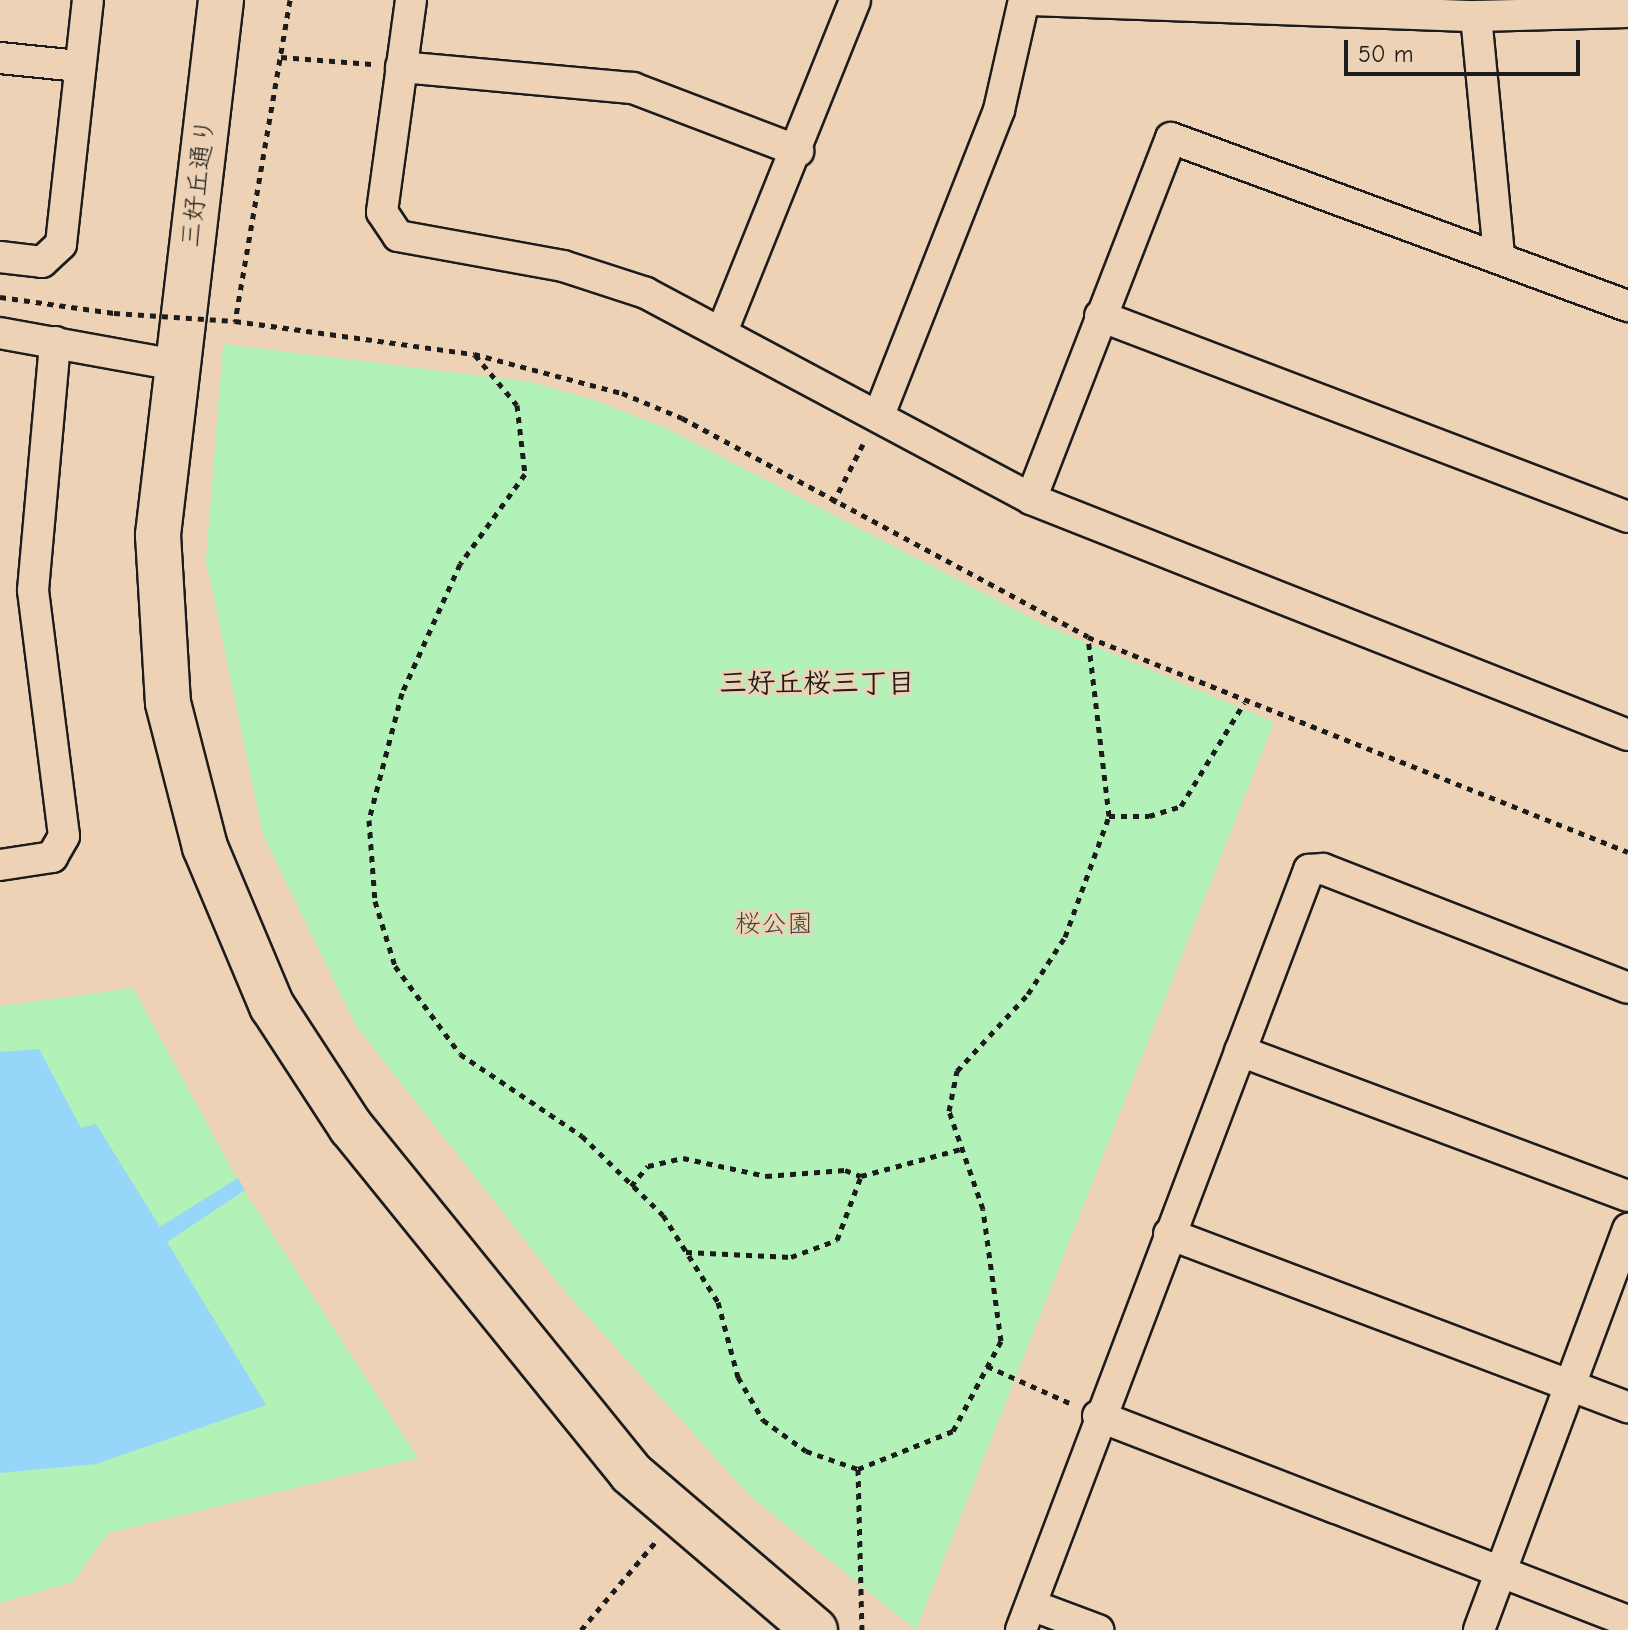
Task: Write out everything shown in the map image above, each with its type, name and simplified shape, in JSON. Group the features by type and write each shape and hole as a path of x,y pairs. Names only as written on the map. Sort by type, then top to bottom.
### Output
{"street":[{"path":"0,257 42,262 61,244 88,0"},
{"name":"三好丘通り","path":"221,0 158,535 168,703 205,847 272,1006 351,1127 631,1473 815,1630"},
{"path":"411,0 382,212 398,236 563,266 723,329 1031,499 1628,735"},
{"path":"723,329 798,151 855,0"},
{"path":"879,415 999,110 1024,0"},
{"path":"1031,0 1476,16 1628,12"},
{"path":"1476,16 1499,257"},
{"path":"0,58 79,66"},
{"path":"401,67 633,88 798,151"},
{"path":"1031,499 1171,138 1628,306"},
{"path":"1100,316 1628,517"},
{"path":"0,333 176,365"},
{"path":"0,865 52,857 64,836 33,590 55,342"},
{"path":"1098,1630 1026,1618 1098,1416 1309,870 1323,869 1628,988"},
{"path":"1240,1051 1628,1196"},
{"path":"1479,1630 1628,1229"},
{"path":"1169,1234 1628,1407"},
{"path":"1098,1416 1628,1621"}],"path":[{"path":"235,321 290,0"},
{"path":"281,57 401,67"},
{"path":"0,297 114,313 235,321 474,354 563,372 670,413 1088,637 1244,702 1628,852"},
{"path":"474,354 517,405 525,474 460,564 402,693 369,820 375,901 395,966 460,1054 582,1136 663,1215 718,1302 738,1377 763,1420 806,1451 858,1469 953,1431 1001,1341 983,1209 949,1111 957,1071 1028,994 1065,937 1109,816 1088,637"},
{"path":"833,503 879,415"},
{"path":"1109,816 1149,816 1181,806 1244,702"},
{"path":"631,1186 648,1166 683,1158 766,1176 845,1170 861,1176 961,1149"},
{"path":"686,1252 791,1257 837,1240 861,1176"},
{"path":"987,1366 1098,1416"},
{"path":"858,1469 862,1630"},
{"path":"581,1630 633,1570"}],"green space":[{"name":"桜公園","path":"223,344 532,382 597,401 668,429 1045,625 1274,722 916,1630 749,1495 568,1295 356,1026 263,835 206,561"},
{"path":"133,988 240,1184 418,1458 108,1533 73,1582 0,1603 0,1006"}],"water":[{"path":"39,1049 81,1128 96,1124 160,1227 238,1178 245,1190 167,1242 266,1405 96,1464 0,1473 0,1052"}],"district":[{"name":"三好丘桜三丁目","path":"817,683"}]}
